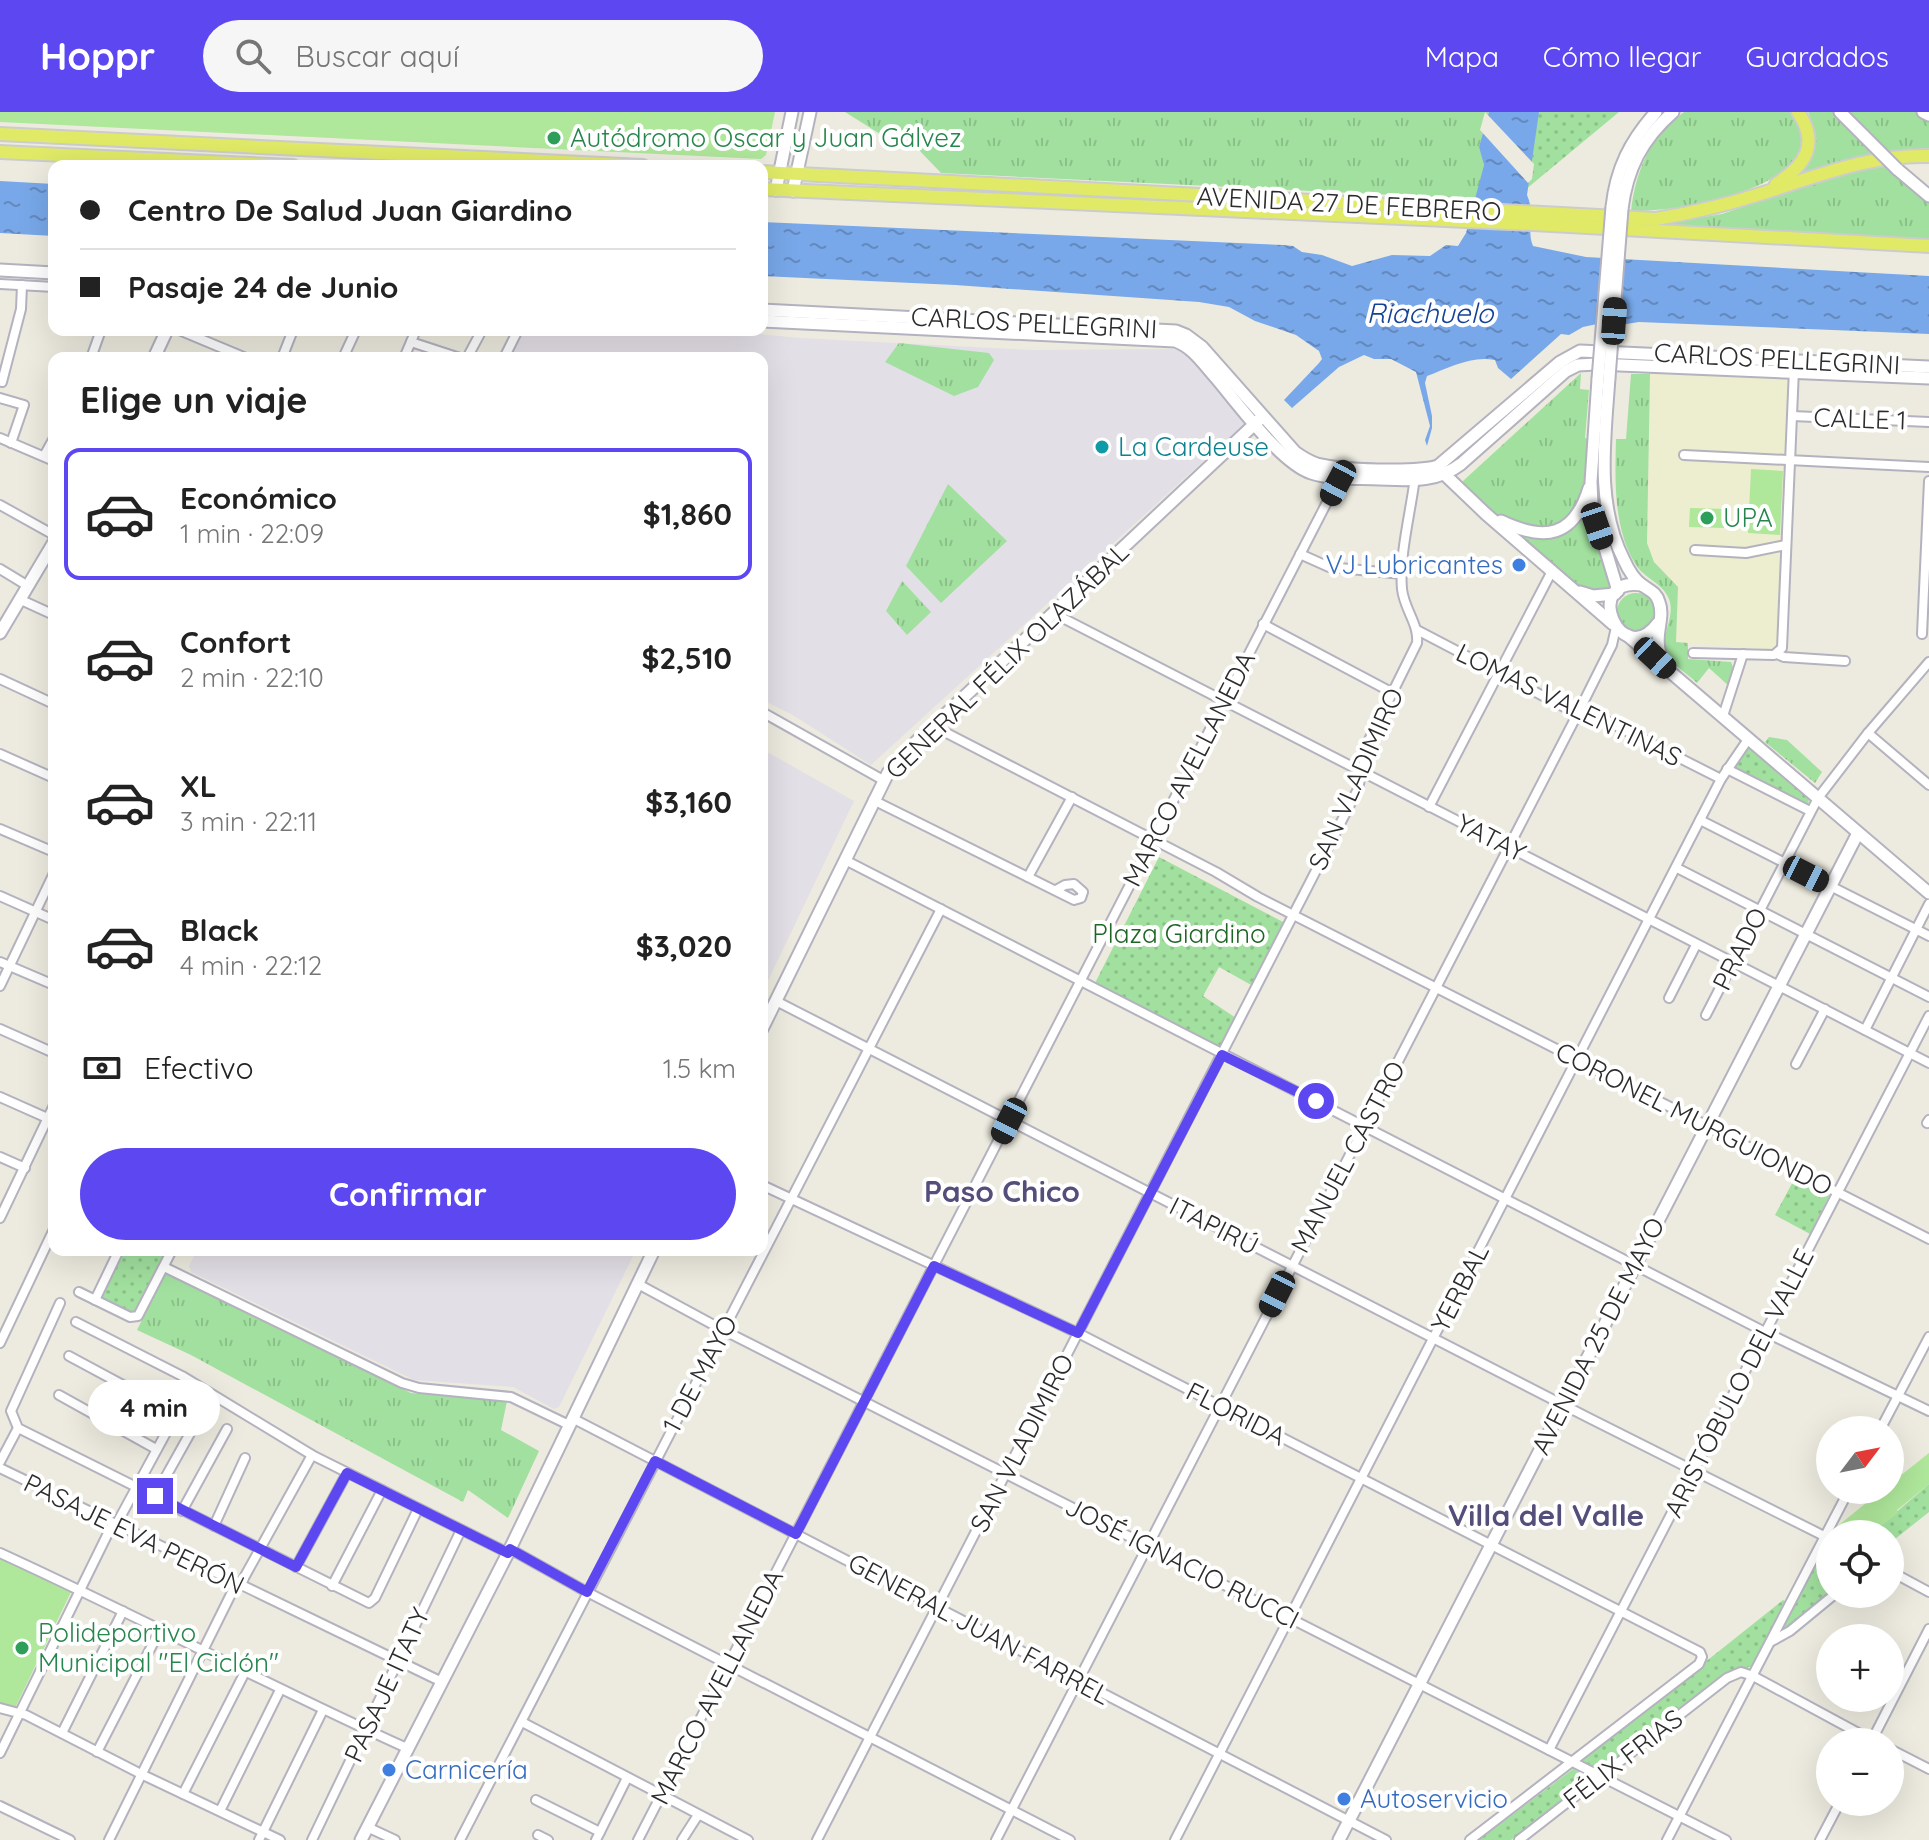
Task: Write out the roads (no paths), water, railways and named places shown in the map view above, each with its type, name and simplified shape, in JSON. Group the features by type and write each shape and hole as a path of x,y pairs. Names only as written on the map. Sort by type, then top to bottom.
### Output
{"main road":[{"path":"776,190 792,112"},
{"path":"793,191 810,112"},
{"path":"1486,514 1529,533 1545,534 1572,522 1581,511 1591,482 1604,378 1617,175 1635,138 1656,112"},
{"path":"1617,208 1637,154 1651,133 1673,112"},
{"path":"1758,195 1803,161 1809,135 1807,125 1798,112"},
{"path":"1840,112 1929,196"},
{"path":"1923,112 1929,115"},
{"path":"0,134 522,160"},
{"path":"0,152 167,160"},
{"name":"AVENIDA 27 DE FEBRERO","path":"1534,219 1656,219 1693,213 1861,163 1894,157 1929,156"},
{"name":"AVENIDA 27 DE FEBRERO","path":"768,172 1929,246"},
{"name":"AVENIDA 27 DE FEBRERO","path":"768,189 1455,215"},
{"path":"0,270 48,273"},
{"name":"CARLOS PELLEGRINI","path":"768,310 1176,331 1202,347 1298,467 1321,475 1341,472 1416,475 1461,464 1566,371 1578,365 1929,367"},
{"name":"CARLOS PELLEGRINI","path":"768,321 1175,341 1194,354 1259,420"},
{"name":"CARLOS PELLEGRINI","path":"1794,366 1929,378"},
{"path":"1604,378 1604,466 1608,514 1623,558 1661,605 1658,651 1667,670"},
{"name":"GENERAL FÉLIX OLAZÁBAL","path":"768,1017 883,780 933,726 1259,420"},
{"path":"1441,470 1486,514 1929,893"},
{"path":"1591,482 1594,514 1616,593 1609,609 1620,630"},
{"path":"0,632 48,553"},
{"path":"1572,588 1593,596 1616,593 1629,585 1642,585"},
{"path":"1620,630 1643,635 1659,619"},
{"name":"AVENIDA 25 DE MAYO","path":"1339,1840 1858,833"},
{"path":"361,1840 509,1551 651,1256"}],"street":[{"path":"0,284 48,287"},
{"path":"2,382 21,309 22,285"},
{"path":"193,336 232,352"},
{"path":"407,352 414,336"},
{"path":"411,342 442,352"},
{"path":"1777,654 1782,648 1794,366"},
{"path":"0,398 24,405 11,443"},
{"name":"CALLE 1","path":"1792,416 1929,422"},
{"path":"0,438 48,458"},
{"path":"44,456 48,449"},
{"path":"1684,455 1929,467"},
{"name":"MARCO AVELLANEDA","path":"638,1840 1341,472"},
{"path":"1416,475 1402,574 1404,599 1417,630"},
{"path":"1922,634 1926,607 1929,481"},
{"path":"0,505 48,532"},
{"path":"1695,550 1746,553 1786,545"},
{"path":"1300,554 1329,567 1402,574"},
{"path":"0,569 28,586"},
{"path":"1429,807 1552,571"},
{"path":"19,599 48,612"},
{"name":"YATAY","path":"1053,613 1929,1063"},
{"path":"1263,624 1393,693"},
{"name":"LOMAS VALENTINAS","path":"1417,630 1566,708 1591,713 1721,779"},
{"name":"SAN VLADIMIRO","path":"817,1840 1358,789 1368,742 1415,648 1417,630"},
{"name":"MANUEL CASTRO","path":"996,1840 1620,630"},
{"path":"1693,653 1777,654 1845,661"},
{"path":"1723,716 1743,654"},
{"name":"PRADO","path":"1706,1015 1818,798 1929,662"},
{"path":"0,679 48,701"},
{"path":"768,715 883,780"},
{"path":"933,726 1436,988"},
{"path":"1868,733 1929,785"},
{"name":"YERBAL","path":"1175,1840 1721,779 1749,738"},
{"path":"0,754 48,775"},
{"path":"1727,769 1810,811"},
{"path":"1028,877 1072,797"},
{"path":"873,800 1056,890"},
{"path":"1700,820 1929,936"},
{"path":"0,829 48,849"},
{"path":"845,860 1634,1266 1929,1411"},
{"path":"1677,868 1929,997"},
{"path":"0,986 48,886"},
{"path":"0,896 48,917"},
{"path":"1865,1030 1929,904"},
{"name":"1 DE MAYO","path":"768,1243 941,909"},
{"path":"1669,998 1696,945"},
{"path":"0,962 48,982"},
{"name":"CORONEL MURGUIONDO","path":"1436,988 1929,1239"},
{"name":"ITAPIRÚ","path":"776,1001 1816,1532"},
{"path":"1796,1064 1825,1009"},
{"name":"ARISTÓBULO DEL VALLE","path":"1549,1750 1929,1016"},
{"path":"0,1029 48,1050"},
{"path":"0,1097 48,1118"},
{"path":"0,1218 48,1125"},
{"path":"0,1157 25,1168"},
{"name":"FLORIDA","path":"768,1188 1078,1333 1700,1652 1702,1657 1699,1664 1571,1762"},
{"path":"0,1343 48,1242"},
{"path":"95,1300 116,1256"},
{"path":"79,1292 130,1317 138,1316 169,1256"},
{"name":"1 DE MAYO","path":"460,1840 761,1256"},
{"name":"GENERAL JUAN FARREL","path":"164,1267 402,1383 419,1388 511,1397 655,1461 1386,1840"},
{"name":"JOSÉ IGNACIO RUCCI","path":"638,1284 1726,1840"},
{"path":"60,1303 10,1415 18,1428 369,1603 418,1509"},
{"path":"76,1322 193,1383 312,1455 509,1551 1070,1840"},
{"path":"1888,1416 1929,1337"},
{"path":"69,1356 175,1413"},
{"path":"0,1753 80,1589 193,1383"},
{"path":"59,1395 156,1449"},
{"path":"155,1496 198,1419"},
{"path":"0,1465 18,1428"},
{"path":"182,1511 227,1429"},
{"path":"109,1840 202,1649 312,1455"},
{"path":"214,1526 245,1458"},
{"name":"PASAJE EVA PERÓN","path":"0,1465 442,1682"},
{"path":"296,1567 347,1473"},
{"path":"332,1586 382,1490"},
{"name":"PASAJE ITATY","path":"312,1840 461,1530"},
{"path":"1667,1840 1816,1552"},
{"path":"0,1553 161,1628 280,1690 409,1749"},
{"path":"1904,1579 1929,1592"},
{"path":"1772,1641 1818,1608"},
{"path":"62,1733 123,1611"},
{"path":"97,1752 161,1628"},
{"path":"1880,1728 1929,1629"},
{"path":"183,1794 246,1670"},
{"name":"FÉLIX FRIAS","path":"1519,1840 1727,1678 1741,1672 1753,1676"},
{"path":"1753,1676 1849,1728"},
{"path":"220,1811 280,1690"},
{"path":"0,1708 26,1715 220,1811 261,1836 280,1840"},
{"path":"261,1836 323,1710"},
{"path":"522,1722 748,1840"},
{"path":"1904,1756 1929,1769"},
{"path":"1470,1840 1571,1762"},
{"path":"536,1800 598,1836 627,1778"},
{"path":"0,1806 70,1840"},
{"path":"682,1840 698,1815"},
{"path":"1820,1840 1833,1816"},
{"path":"367,1827 395,1840"},
{"path":"538,1835 548,1840"}],"water":[{"name":"Riachuelo","path":"1489,112 1539,112 1527,195 1533,246 1586,257 1929,276 1929,334 1639,322 1583,327 1569,335 1561,334 1511,379 1498,368 1495,360 1486,359 1460,363 1427,376 1425,383 1432,428 1427,446 1425,440 1430,426 1416,372 1391,359 1374,359 1364,355 1339,367 1292,408 1284,400 1322,359 1319,351 1296,335 1255,321 1229,307 1199,302 955,285 768,276 768,222 1283,245 1352,266 1392,255 1430,256 1446,245 1458,246 1466,233 1484,165 1479,147"},
{"path":"0,181 48,184 48,236 0,233"}],"place":[{"name":"Autódromo Oscar y Juan Gálvez","path":"554,138"},
{"name":"La Cardeuse","path":"1102,447"},
{"name":"UPA","path":"1707,518"},
{"name":"VJ Lubricantes","path":"1519,565"},
{"name":"Polideportivo Municipal \"El Ciclón\"","path":"22,1648"},
{"name":"Carnicería","path":"389,1770"},
{"name":"Autoservicio","path":"1344,1799"}],"district":[{"name":"Paso Chico","path":"1002,1192"},
{"name":"Villa del Valle","path":"1546,1516"}],"park label":[{"name":"Plaza Giardino","path":"1179,934"}]}
